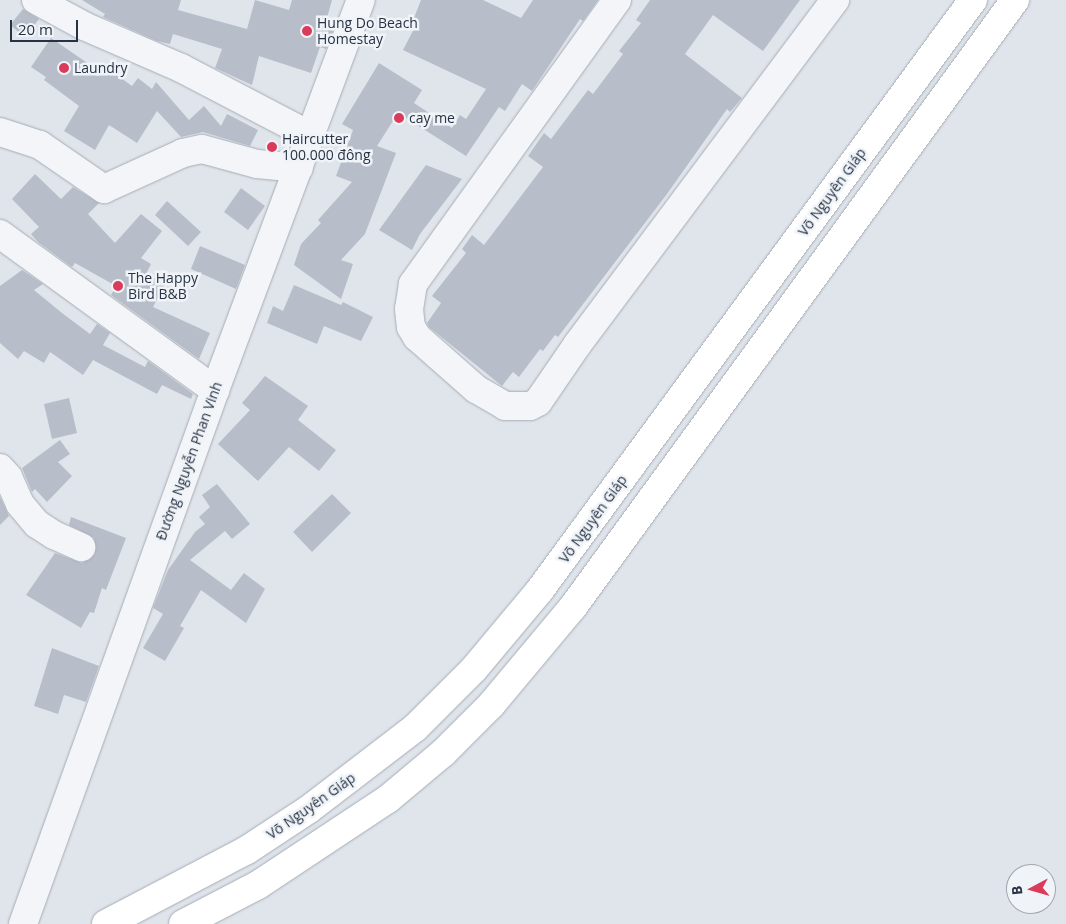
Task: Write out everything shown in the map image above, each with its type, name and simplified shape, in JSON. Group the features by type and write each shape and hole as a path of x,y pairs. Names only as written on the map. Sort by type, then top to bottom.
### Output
{"main road":[{"name":"Võ Nguyên Giáp","path":"106,924 247,850 308,810 415,728 474,669 546,582 973,0"},
{"path":"183,924 258,885 388,799 443,753 491,705 573,606 1015,0"}],"street":[{"path":"36,0 84,26 181,68 311,136"},
{"name":"Đường Nguyễn Phan Vinh","path":"23,924 214,390 361,0"},
{"path":"617,0 413,284 410,309 411,327 416,337 476,389 504,406 530,406 538,402 577,345 835,0"},
{"path":"0,132 40,144 104,189 183,153 202,149 257,164 299,168"},
{"path":"0,234 214,390"},
{"path":"0,468 8,477 20,504 37,524 54,536 81,547"}],"building":[{"path":"82,0 181,0 178,10 247,29 255,0 289,10 292,0 332,0 327,18 336,22 326,49 320,47 311,73 259,56 252,85 215,68 222,49 173,34 170,44 157,41 103,17 105,14"},
{"path":"421,0 483,0 521,18 533,0 598,0 583,21 580,19 532,91 522,84 505,111 499,107 466,156 398,113 377,146 396,153 365,234 341,260 353,264 341,299 294,265 301,244 321,223 318,220 352,182 336,176 353,130 342,124 379,63 422,90 414,103 452,128 460,115 466,119 486,89 403,50 416,25 412,23"},
{"path":"650,0 800,0 763,51 713,15 685,54 742,98 730,112 727,109 667,194 558,337 555,335 543,351 540,349 519,377 513,372 502,386 429,327 427,323 441,303 432,296 466,253 462,249 472,235 484,245 543,167 528,156 544,133 551,139 588,90 593,94 623,54 619,51 641,23 636,20"},
{"path":"23,9 39,19 25,37 10,25"},
{"path":"51,38 102,73 106,67 132,86 138,78 152,89 156,82 189,120 204,106 221,126 227,114 258,130 250,146 203,132 181,137 157,111 137,143 109,125 95,150 64,131 79,106 44,80 46,77 31,67"},
{"path":"426,165 462,179 420,234 412,250 379,230"},
{"path":"35,174 61,199 73,187 99,203 88,214 115,243 141,214 162,231 141,258 151,264 146,274 165,284 153,307 210,333 199,359 111,295 116,286 75,263 72,267 38,242 31,234 39,227 12,199"},
{"path":"241,188 265,206 248,230 224,212"},
{"path":"167,201 201,232 188,246 155,215"},
{"path":"200,246 245,265 236,289 191,269"},
{"path":"22,270 43,284 34,290 90,334 97,324 110,333 103,345 145,367 148,361 193,394 191,399 162,385 157,394 93,360 83,375 50,352 44,363 24,351 18,359 0,343 0,286"},
{"path":"294,285 341,305 343,302 373,317 361,341 324,326 317,344 267,323 273,306 283,311"},
{"path":"265,376 308,406 298,420 336,450 319,471 289,447 258,481 218,444 250,410 242,403"},
{"path":"69,398 77,433 52,439 44,404"},
{"path":"60,440 70,454 58,462 72,476 47,502 35,489 32,492 22,468"},
{"path":"217,484 250,524 232,539 225,531 190,560 231,590 244,573 265,589 246,623 201,590 180,626 184,628 165,661 143,648 163,614 153,608 168,570 195,532 205,524 199,517 210,507 202,495"},
{"path":"332,494 351,513 312,552 293,532"},
{"path":"0,497 9,516 0,525"},
{"path":"71,517 126,538 106,590 102,588 94,613 90,612 81,628 26,595 55,553 82,563 95,554 94,538 69,525"},
{"path":"52,648 99,666 86,702 64,695 58,714 34,706"}],"place":[{"name":"Hung Do Beach Homestay","path":"307,31"},
{"name":"Laundry","path":"64,68"},
{"name":"cay me","path":"399,118"},
{"name":"Haircutter 100.000 đông","path":"272,147"},
{"name":"The Happy Bird B&B","path":"118,286"}]}
